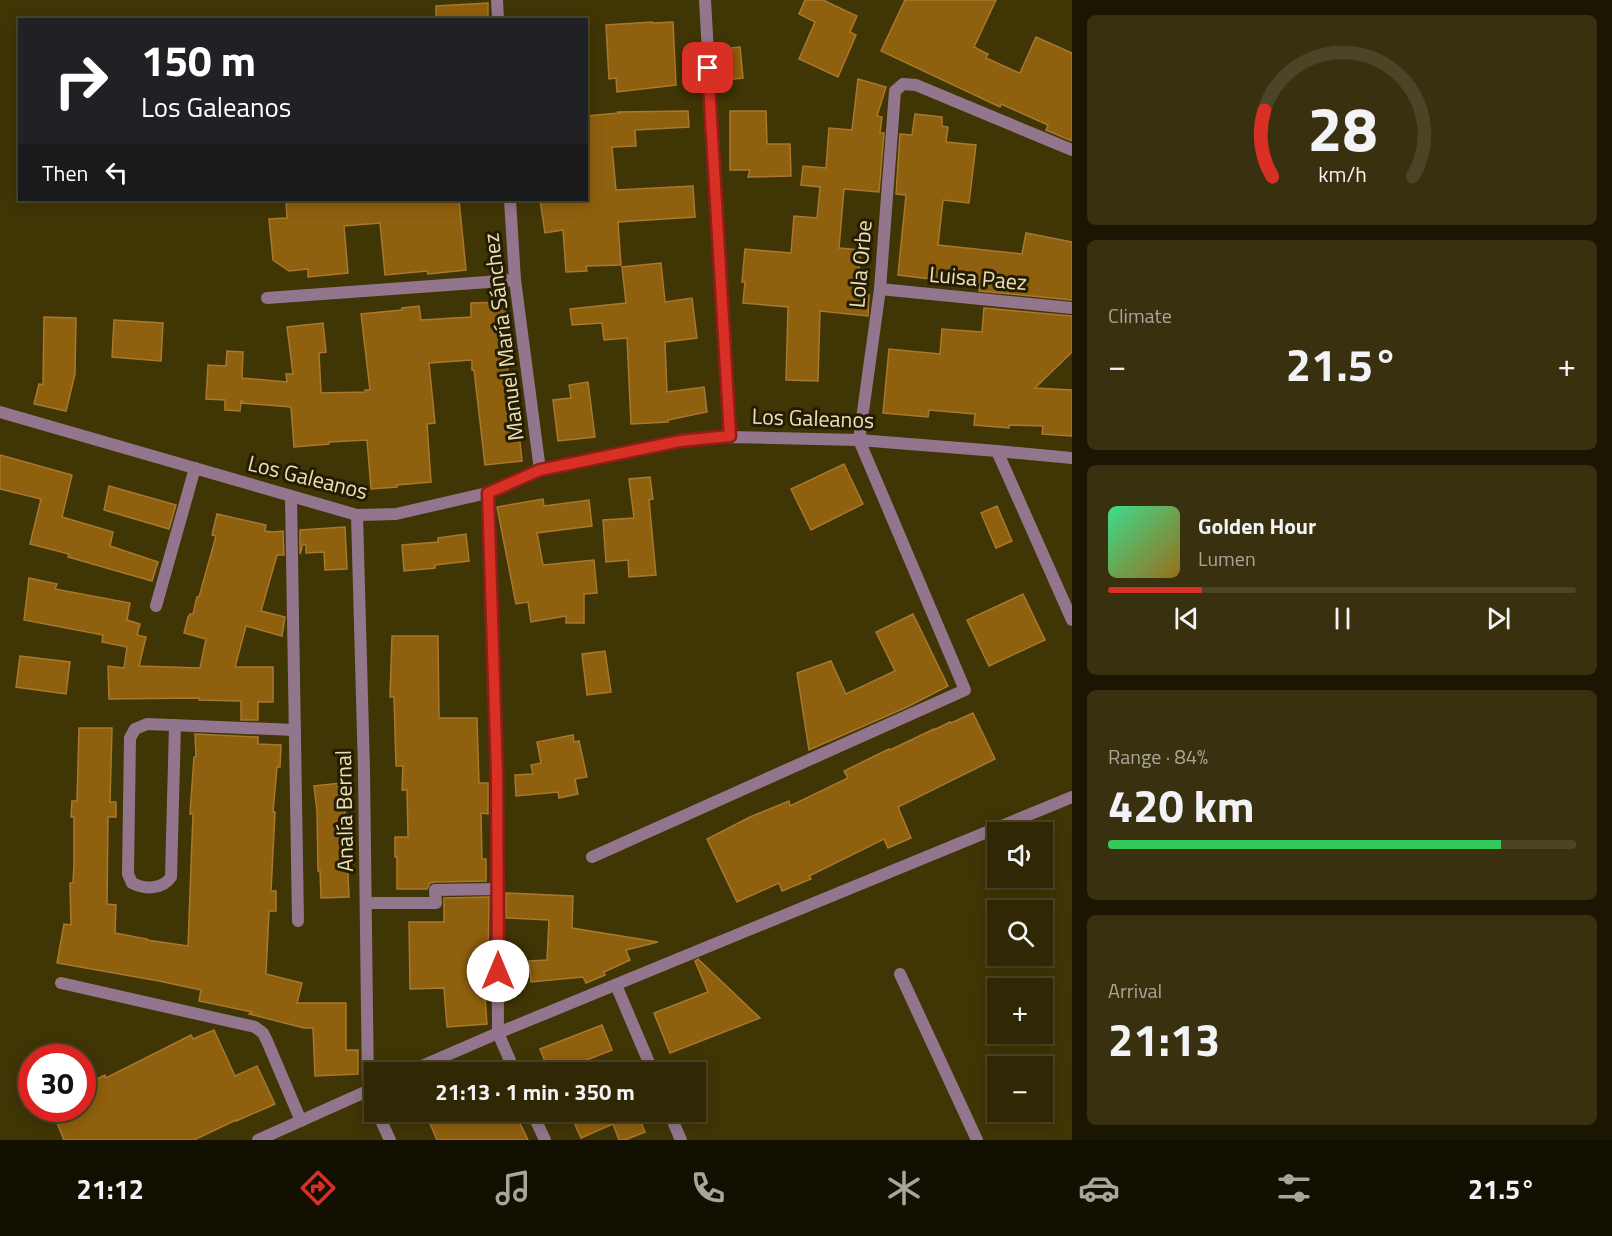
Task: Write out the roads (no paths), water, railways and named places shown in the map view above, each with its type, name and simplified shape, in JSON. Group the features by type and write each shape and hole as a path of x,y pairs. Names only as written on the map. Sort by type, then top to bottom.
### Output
{"street":[{"path":"497,0 498,18"},
{"path":"705,0 730,436"},
{"name":"Lola Orbe","path":"859,440 880,289 895,91 903,84 916,85 1072,150"},
{"name":"Manuel María Sánchez","path":"510,201 515,280 540,470"},
{"path":"267,298 515,280"},
{"name":"Luisa Paez","path":"880,289 1072,308"},
{"name":"Los Galeanos","path":"0,412 357,515 396,514 488,493 540,470 680,441 730,436 859,440 1072,458"},
{"path":"592,857 965,690 859,440"},
{"path":"997,451 1072,620"},
{"path":"156,606 195,468"},
{"path":"488,493 497,775 498,1033 511,1062"},
{"path":"291,496 298,921"},
{"name":"Analía Bernal","path":"357,515 371,1062"},
{"path":"175,725 171,877 167,883 159,887 137,886 132,883 128,874 130,738 135,729 147,724 175,725 295,730"},
{"path":"431,1062 1072,797"},
{"path":"366,903 436,903 435,890 497,889"},
{"path":"900,974 977,1140"},
{"path":"61,983 255,1027 267,1041 301,1120"},
{"path":"616,985 649,1062"},
{"path":"258,1140 364,1092"},
{"path":"382,1122 390,1140"},
{"path":"537,1122 545,1140"},
{"path":"673,1122 681,1140"}]}
